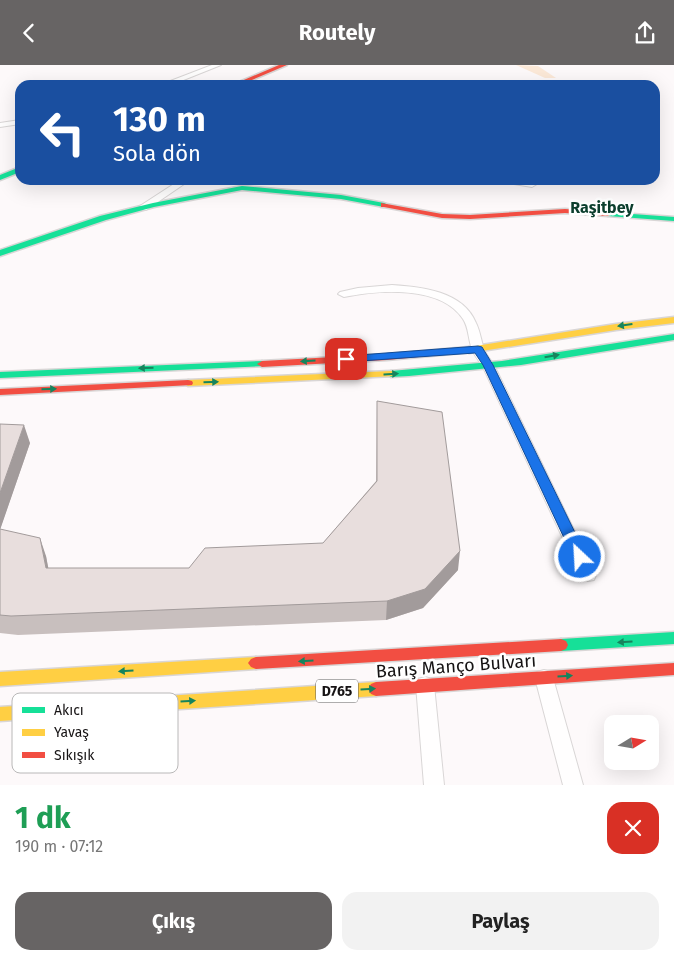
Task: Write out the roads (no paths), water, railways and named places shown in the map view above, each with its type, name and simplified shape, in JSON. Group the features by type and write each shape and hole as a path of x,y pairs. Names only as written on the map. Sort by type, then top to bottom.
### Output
{"main road":[{"path":"247,80 284,65"},
{"path":"0,178 15,171"},
{"path":"0,253 142,208 219,191 256,188 341,197 442,216 470,217 565,211 674,219"},
{"path":"0,375 383,357 478,349 593,330 674,320"},
{"path":"0,391 426,372 488,365 674,337"},
{"name":"Barış Manço Bulvarı","path":"0,679 674,638"},
{"name":"Barış Manço Bulvarı","path":"178,702 674,669"}],"street":[{"path":"178,80 218,65"},
{"path":"0,125 15,123"},
{"path":"142,208 178,185"},
{"path":"344,294 409,289 442,296 457,306 468,317 475,334 478,349 488,365 588,575"},
{"path":"544,678 573,785"},
{"path":"426,685 434,785"}],"district":[{"name":"Raşitbey","path":"602,207"}]}
